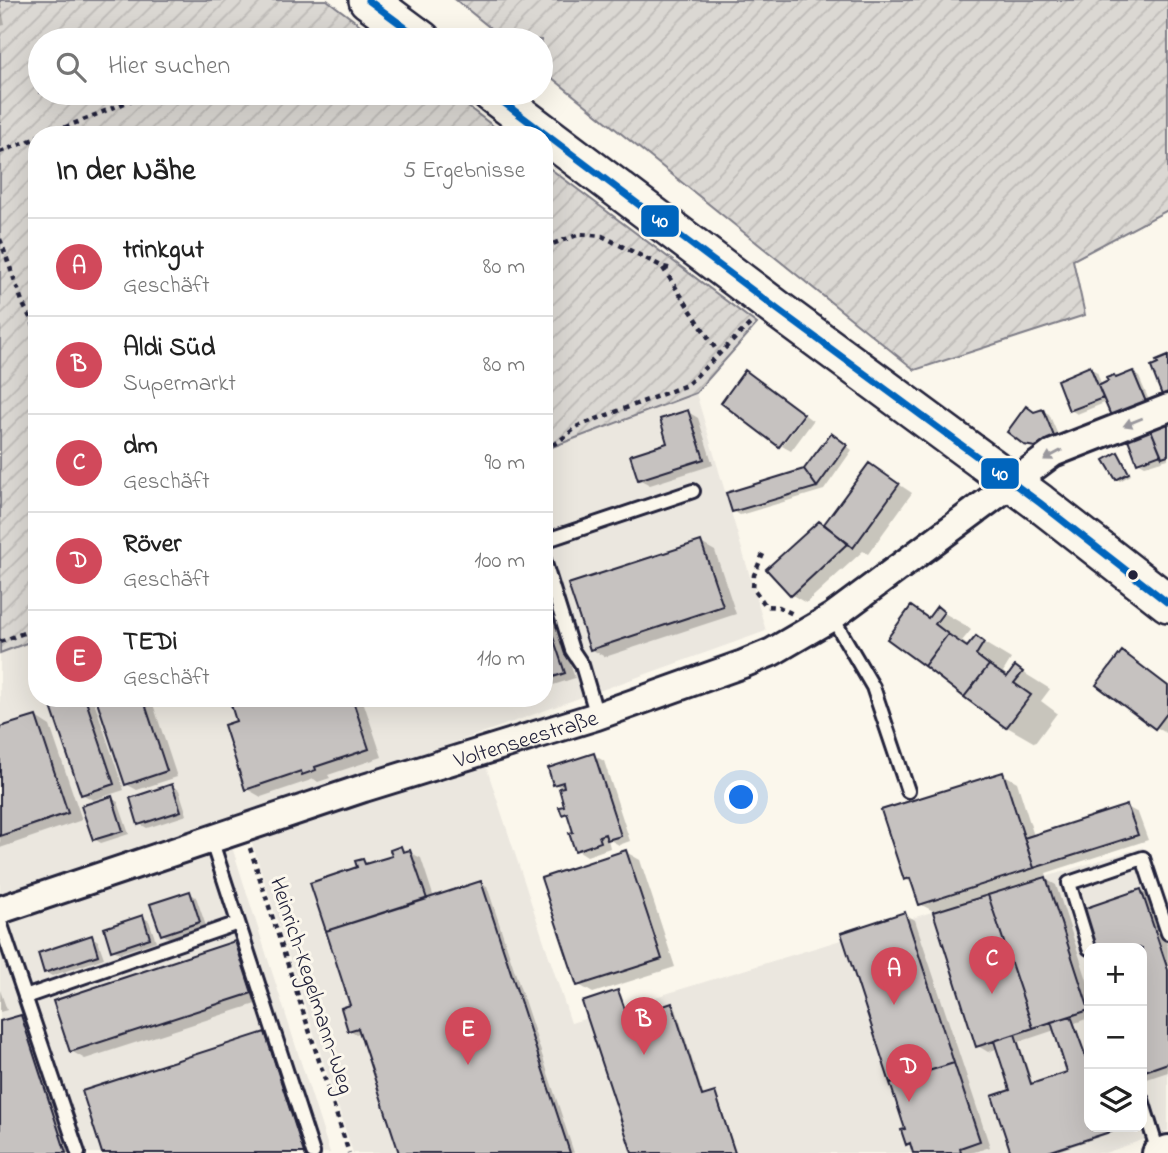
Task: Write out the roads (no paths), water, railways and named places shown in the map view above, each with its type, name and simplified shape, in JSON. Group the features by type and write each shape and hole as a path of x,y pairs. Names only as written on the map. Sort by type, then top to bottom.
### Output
{"main road":[{"path":"368,0 406,28"},
{"path":"507,105 535,126"},
{"path":"553,140 1168,603"}],"street":[{"name":"Voltenseestraße","path":"0,910 211,838 597,716 743,664 809,632 832,617 1053,453 1168,408"},
{"path":"1157,1153 1168,1149"}],"lane":[{"path":"553,538 693,491"},
{"path":"553,589 572,650 582,665 597,716"},
{"path":"832,617 873,687 908,791"},
{"path":"211,838 313,1153"},
{"path":"1087,943 1069,883 1143,858 1168,933"},
{"path":"0,922 78,1153"},
{"path":"25,997 238,923"},
{"path":"1147,1118 1157,1153"}],"place":[{"name":"dm","path":"992,994"},
{"name":"trinkgut","path":"894,1005"},
{"name":"Aldi Süd","path":"644,1055"},
{"name":"TEDi","path":"468,1065"},
{"name":"Röver","path":"909,1102"}]}
